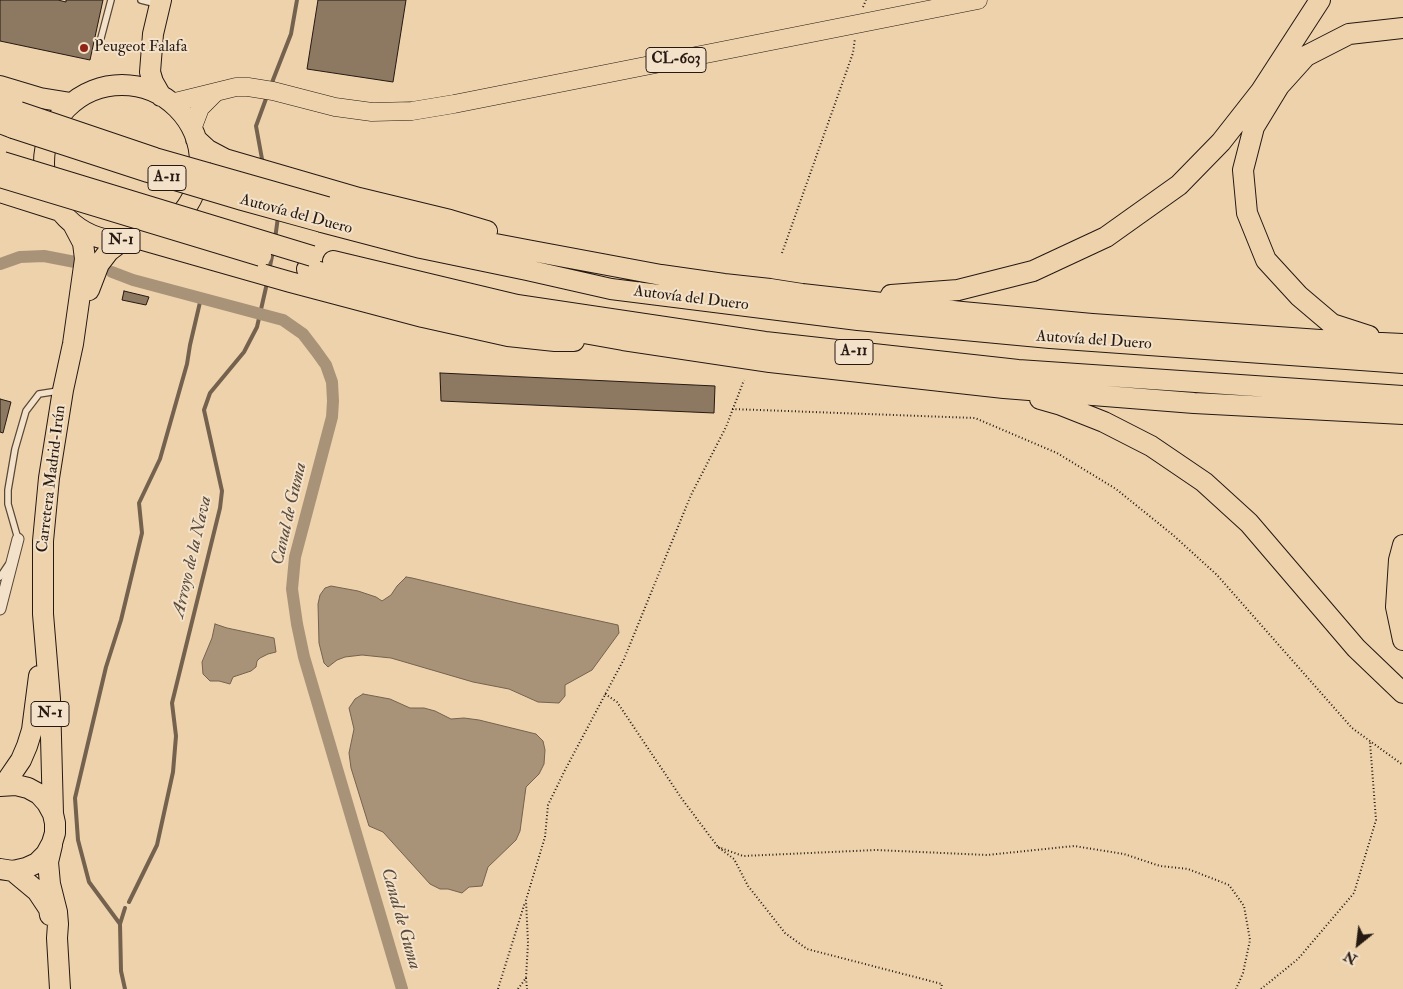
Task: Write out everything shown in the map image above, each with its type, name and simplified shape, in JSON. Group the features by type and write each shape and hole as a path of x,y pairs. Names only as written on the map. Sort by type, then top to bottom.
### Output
{"highway":[{"path":"802,294 877,296 958,290 1033,271 1106,237 1179,185 1221,142 1261,91 1320,0"},
{"name":"N-1","path":"154,1 150,72 153,82 166,99 183,114 194,134 200,165 195,190 182,212 163,230 131,240 105,239 88,233 67,218 48,190 44,167 46,143 55,121 71,103 86,93 104,87 122,85 142,88 166,99"},
{"path":"1403,28 1349,34 1306,56 1279,86 1254,127 1243,170 1247,213 1266,260 1299,296 1332,324 1372,337 1403,342"},
{"name":"N-1","path":"122,85 136,69 153,34"},
{"path":"0,86 40,98 71,103"},
{"name":"Autovía del Duero","path":"0,105 10,121 157,175 325,215 421,248 611,289 858,320 1050,338 1403,363"},
{"path":"194,134 208,150 225,159 359,198 450,220 538,247 661,275"},
{"name":"Autovía del Duero","path":"1,167 309,263 517,304 765,342 1018,370 1403,396"},
{"path":"0,192 67,218"},
{"path":"325,215 422,230 661,275 802,294 1083,323 1320,340 1403,342"},
{"name":"Carretera Madrid-Irún","path":"2,786 21,760 32,730 38,683 43,614 43,541 63,390 73,344 85,259 83,243 67,218"},
{"path":"131,240 423,317 508,336 555,341 623,340"},
{"name":"Carretera Madrid-Irún","path":"73,344 99,264 109,251 131,240"},
{"path":"309,263 522,322 623,340 770,362 1004,388 1194,402 1403,414"},
{"path":"1004,388 1061,405 1104,422 1151,446 1204,482 1249,523 1356,648 1403,693"},
{"path":"1403,545 1398,560 1396,607 1403,640"},
{"name":"Carretera Madrid-Irún","path":"43,614 50,699 53,814"},
{"name":"N-1","path":"2,786 16,785 28,788 39,794 53,814 55,833 48,862 50,884 57,912 60,989"},
{"name":"N-1","path":"7,869 26,868 37,862 46,854 52,843"},
{"name":"N-1","path":"7,869 37,891 48,909 58,938"}],"main road":[{"name":"CL-603","path":"166,99 236,87 248,87 273,91 335,107 372,112 412,111 978,0"},
{"path":"194,134 200,108 217,91"}],"street":[{"path":"0,609 18,539"}],"lane":[{"path":"101,38 111,0"},
{"path":"18,539 8,504 8,490 15,449 26,411 40,394 63,390"},
{"path":"0,577 14,555"}],"path":[{"path":"782,253 853,53 858,24 866,0"},
{"path":"498,989 545,837 548,805 624,659 691,495 726,427 744,380"},
{"path":"732,409 975,418 1057,453 1116,489 1174,535 1217,576 1352,728 1403,765"},
{"path":"605,694 617,702 682,799 718,847 734,859 748,886 785,933 807,948 942,984 941,989"},
{"path":"1262,989 1298,959 1354,893 1376,820 1370,742"},
{"path":"718,847 743,856 876,850 987,855 1074,846 1124,854 1160,866 1188,869 1229,885 1244,906 1250,940 1243,973 1236,989"},
{"path":"526,900 528,943 527,989"},
{"path":"518,989 526,978"}],"shaded area":[{"path":"406,577 618,625 619,633 592,670 565,685 565,696 559,703 538,702 509,689 473,682 391,658 362,655 345,657 328,667 324,663 319,643 318,604 320,595 325,588 331,586 358,591 382,601 391,595"},
{"path":"215,624 274,638 276,652 260,658 257,661 256,667 251,671 233,677 230,684 210,681 203,674 202,662 212,638"},
{"path":"363,694 390,699 410,708 424,708 435,711 451,719 479,720 536,734 543,741 545,750 544,764 539,774 526,787 520,831 516,840 488,867 482,886 469,887 462,893 440,889 430,884 383,832 369,826 351,768 349,753 354,729 349,708 355,699"}],"building":[{"path":"0,0 58,0 66,2 66,0 103,0 90,60 0,41"},
{"path":"318,0 406,0 393,82 307,69"},
{"path":"124,291 149,297 146,305 122,300"},
{"path":"440,373 715,386 714,413 441,401"},
{"path":"0,399 11,402 3,433 0,432"}],"waterway":[{"name":"Arroyo de la Nava","path":"271,85 291,34 297,0"},
{"name":"Arroyo de la Nava","path":"264,163 256,126 267,96"},
{"name":"Arroyo de la Nava","path":"275,239 278,217"},
{"name":"Arroyo de la Nava","path":"269,271 273,251"},
{"name":"Canal de Guma","path":"0,264 20,257 44,256 75,262"},
{"name":"Canal de Guma","path":"112,272 133,280 283,320 303,334 326,365 332,382 332,417 295,557 292,589 304,657 402,989"},
{"name":"Arroyo de la Nava","path":"129,902 157,845 173,772 176,736 172,703 220,508 222,491 204,410 210,393 244,352 257,327 267,283"},
{"path":"120,924 89,882 78,840 75,798 106,667 121,620 142,533 139,503 160,459 187,364 201,298"},
{"name":"Arroyo de la Nava","path":"125,908 120,924 121,971 125,989"}],"place":[{"name":"Peugeot Falafa","path":"84,48"}]}
